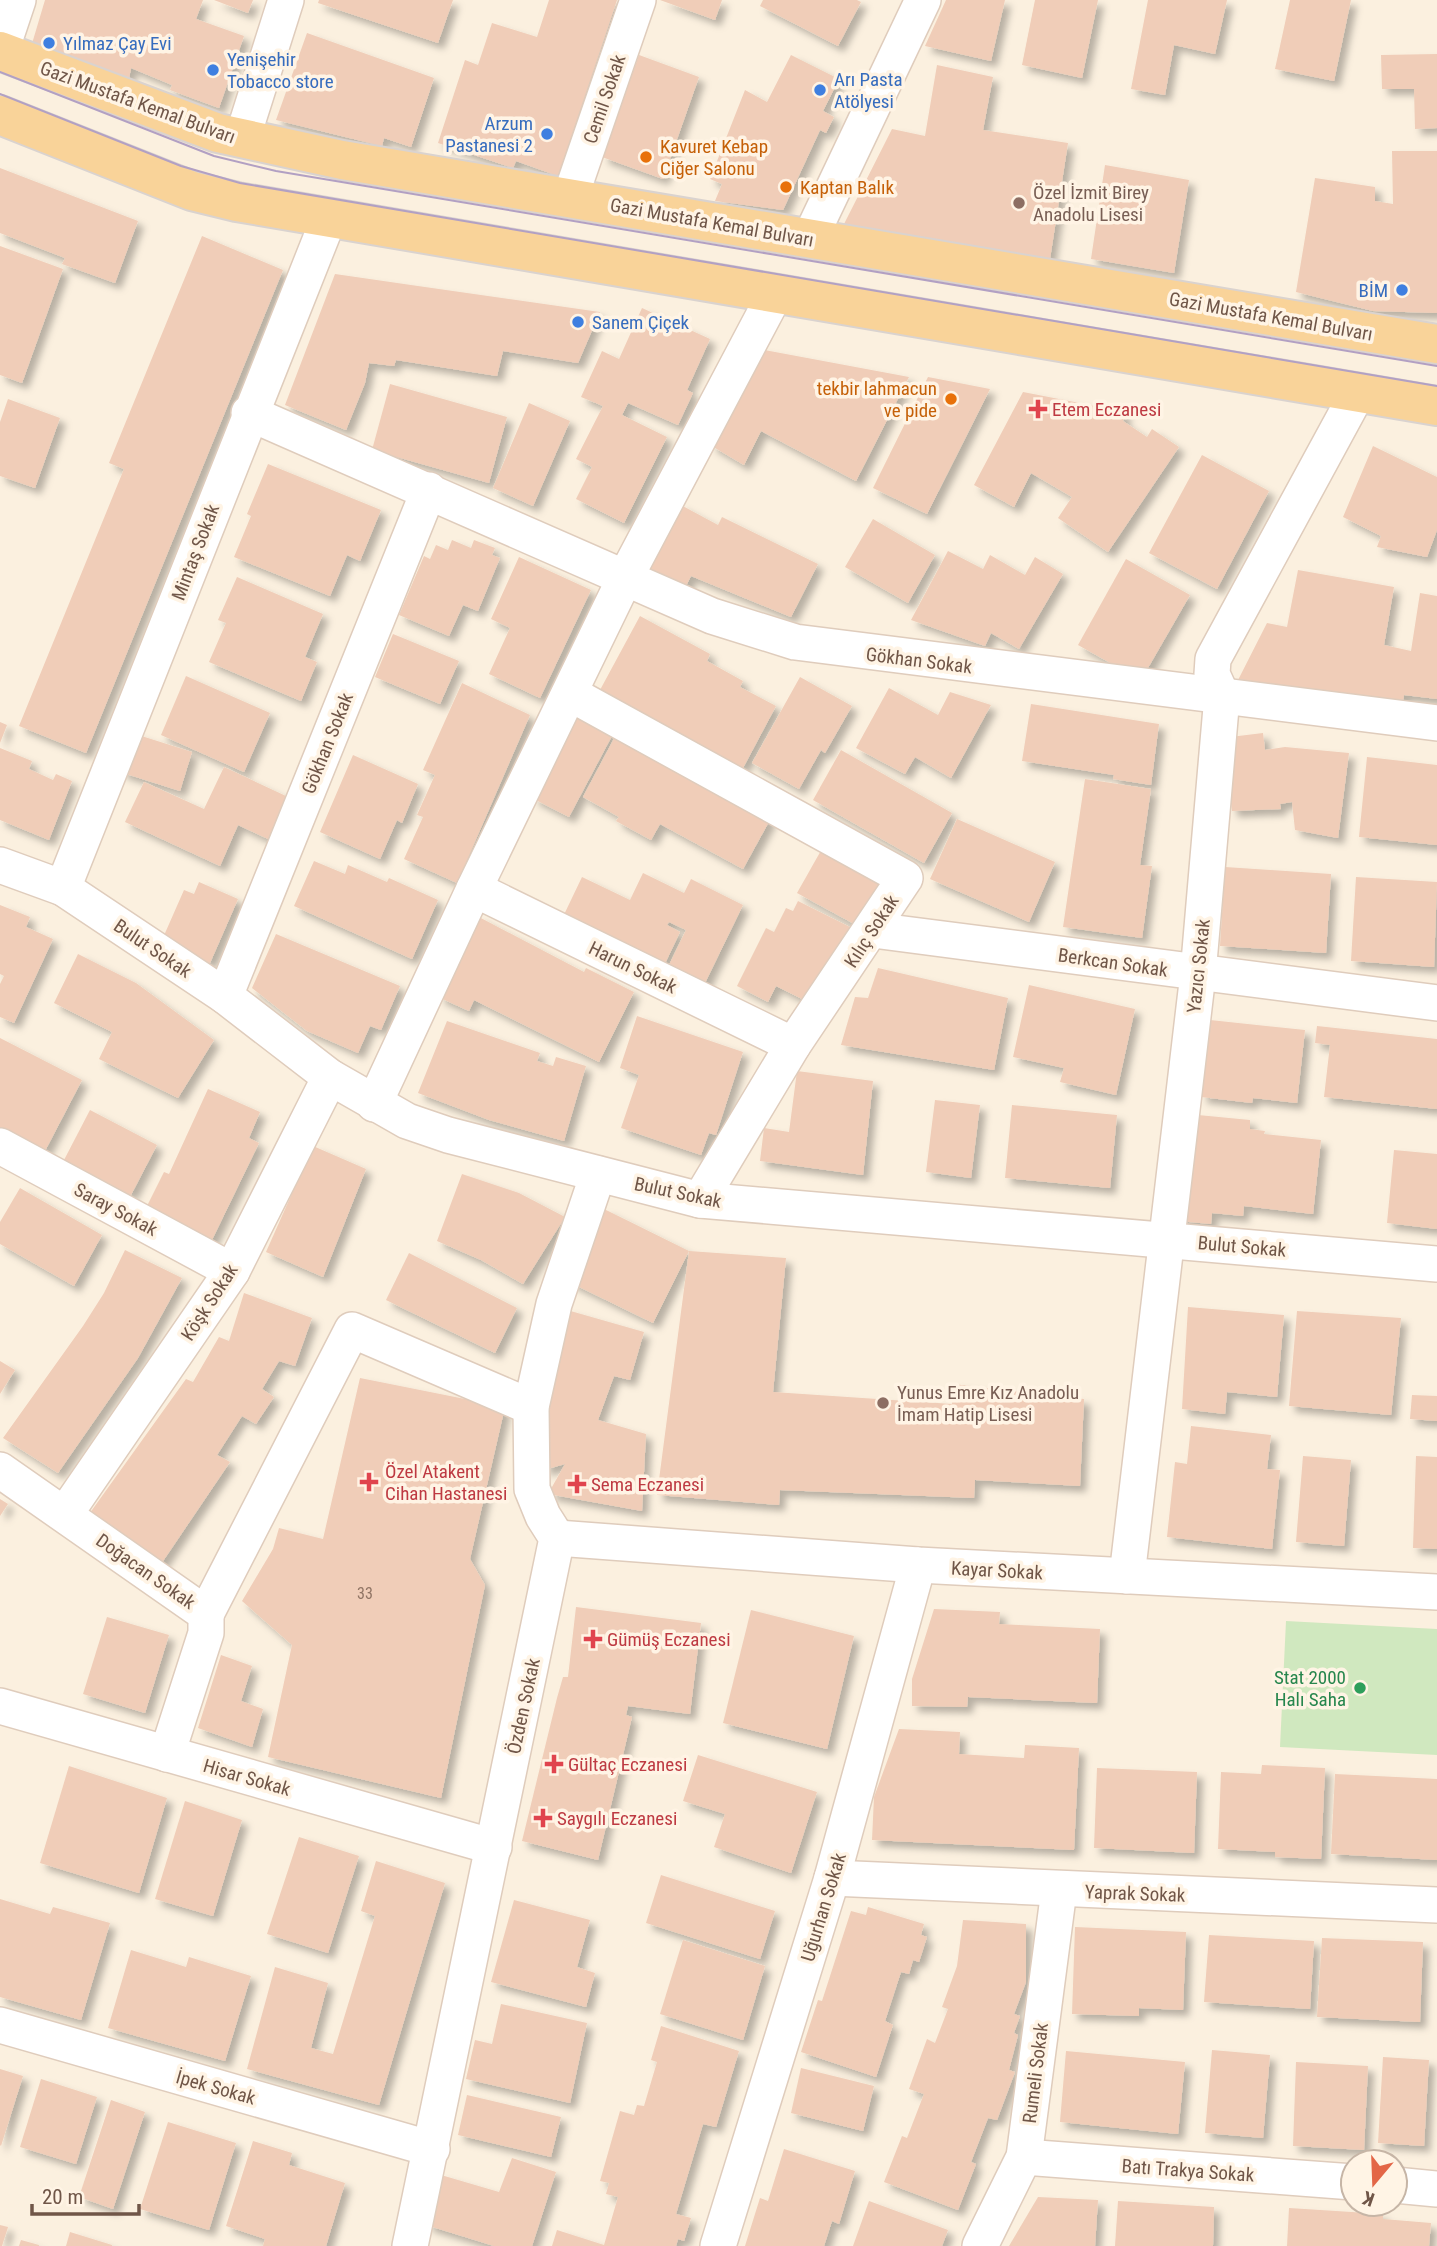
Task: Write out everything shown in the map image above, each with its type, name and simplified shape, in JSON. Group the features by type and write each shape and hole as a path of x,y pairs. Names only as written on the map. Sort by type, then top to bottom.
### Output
{"main road":[{"name":"Gazi Mustafa Kemal Bulvarı","path":"0,52 193,125 242,139 342,160 1437,344"},
{"path":"0,115 192,191 329,218 1437,405"}],"street":[{"path":"0,52 18,0"},
{"path":"242,139 286,0"},
{"name":"Cemil Sokak","path":"570,198 638,0"},
{"path":"810,238 923,0"},
{"name":"Mintaş Sokak","path":"63,888 249,413 329,218"},
{"path":"374,1104 474,888 571,694 625,578 775,294"},
{"name":"Yazıcı Sokak","path":"1127,1576 1198,974 1222,696 1212,674 1213,659 1358,392"},
{"name":"Gökhan Sokak","path":"249,413 712,616 795,642 1437,723"},
{"name":"Gökhan Sokak","path":"225,996 429,490"},
{"name":"Kılıç Sokak","path":"571,694 905,878 873,930 793,1045 700,1200"},
{"name":"Bulut Sokak","path":"0,865 63,888 225,996 331,1077 407,1121 448,1135 700,1200 1437,1264"},
{"name":"Harun Sokak","path":"474,888 793,1045"},
{"name":"Berkcan Sokak","path":"873,930 1437,1003"},
{"name":"Köşk Sokak","path":"65,1514 232,1270 331,1077"},
{"name":"Saray Sokak","path":"0,1146 232,1270"},
{"path":"557,1538 543,1516 532,1489 531,1407 554,1304 598,1174"},
{"path":"206,1614 352,1329 531,1407"},
{"name":"Doğacan Sokak","path":"0,1470 206,1614 206,1633 167,1754"},
{"name":"Kayar Sokak","path":"557,1538 918,1566 1437,1592"},
{"name":"Özden Sokak","path":"410,2246 557,1538"},
{"name":"Uğurhan Sokak","path":"718,2246 832,1878 918,1566"},
{"name":"Hisar Sokak","path":"0,1706 494,1847"},
{"name":"Yaprak Sokak","path":"832,1878 1437,1905"},
{"name":"Rumeli Sokak","path":"980,2246 1024,2157 1059,1890"},
{"name":"İpek Sokak","path":"0,2025 432,2149"},
{"name":"Batı Trakya Sokak","path":"1024,2157 1339,2181"},
{"path":"1409,2187 1437,2189"}],"green space":[{"name":"Stat 2000 Halı Saha","path":"1286,1621 1437,1629 1437,1755 1280,1747"}],"building":[{"path":"45,0 203,0 196,19 244,36 219,108 170,90 172,85 131,68 129,79 31,47"},
{"path":"214,0 253,0 248,13"},
{"path":"319,0 453,0 438,43 318,3"},
{"path":"549,0 617,0 558,176 516,161 513,168 438,143 465,60 478,65 492,23 537,37"},
{"path":"660,0 722,0 715,20"},
{"path":"763,0 861,2 838,46 760,6"},
{"path":"946,0 1005,0 991,61 925,46"},
{"path":"1035,0 1098,0 1082,78 1022,65"},
{"path":"1148,0 1227,0 1215,54 1174,45 1165,95 1131,89"},
{"path":"1290,0 1351,0 1334,81 1275,69"},
{"path":"307,33 434,78 411,147 384,138 382,146 276,120"},
{"path":"1437,54 1437,128 1415,129 1414,89 1382,89 1381,55"},
{"path":"639,55 699,77 663,179 602,157"},
{"path":"791,55 839,79 823,111 834,117 826,133 820,130 783,210 715,201 722,184 710,179 745,90 767,102"},
{"path":"937,65 993,77 983,130 1068,143 1050,259 844,224 892,129 925,136"},
{"path":"1392,151 1437,151 1437,313 1373,311 1296,292 1315,178 1375,187 1375,201 1393,204"},
{"path":"1105,165 1189,180 1174,273 1091,259"},
{"path":"0,168 138,221 115,283 62,264 65,258 0,233"},
{"path":"202,236 283,270 86,753 19,726 124,469 109,463"},
{"path":"0,246 63,269 22,383 0,375"},
{"path":"335,274 600,312 578,363 503,351 497,376 396,360 394,366 369,363 365,383 346,430 285,405"},
{"path":"642,308 710,339 687,390 693,393 678,425 628,403 622,415 667,437 624,523 576,499 592,467 576,459 603,406 581,397 602,351 619,359"},
{"path":"759,349 909,377 856,481 761,431 744,465 710,445"},
{"path":"928,377 990,389 927,514 873,488"},
{"path":"390,384 507,417 489,483 372,450"},
{"path":"1023,392 1126,412 1123,421 1147,437 1152,429 1179,447 1108,552 1058,518 1072,497 1031,473 1014,507 974,485"},
{"path":"8,399 60,418 35,488 0,476 0,422"},
{"path":"529,403 570,421 533,506 493,488"},
{"path":"1373,446 1437,477 1437,530 1427,557 1377,547 1381,536 1343,517"},
{"path":"1202,455 1269,491 1217,589 1149,553"},
{"path":"268,464 381,510 360,561 347,555 330,596 234,557 251,516 247,514"},
{"path":"679,504 718,525 722,517 818,564 791,617 691,576 685,588 645,567"},
{"path":"873,519 935,555 908,603 845,567"},
{"path":"452,540 471,548 474,540 495,548 492,555 500,558 478,611 463,605 449,636 399,615 424,556 430,559 436,545 448,550"},
{"path":"948,551 983,569 990,555 1025,575 1035,557 1063,574 1019,649 991,633 985,646 911,620"},
{"path":"519,557 591,590 540,698 489,674 510,628 491,619"},
{"path":"1126,559 1190,595 1141,680 1078,645"},
{"path":"1298,570 1394,587 1384,645 1411,651 1420,593 1437,596 1437,699 1404,695 1402,708 1236,684 1267,623 1287,627"},
{"path":"237,577 323,614 305,657 317,662 301,701 209,662 226,623 218,620"},
{"path":"640,616 710,654 707,661 743,681 740,687 776,706 743,768 600,690"},
{"path":"393,634 459,661 440,704 375,677"},
{"path":"186,676 270,713 244,772 161,735"},
{"path":"800,677 852,706 825,753 821,750 799,789 752,763"},
{"path":"462,683 530,715 457,883 404,859 423,817 417,815 435,775 423,770"},
{"path":"889,688 938,715 950,692 991,705 951,778 915,757 905,774 856,748"},
{"path":"1031,704 1159,724 1151,785 1113,779 1114,775 1022,761"},
{"path":"577,712 614,732 569,817 532,798"},
{"path":"0,722 7,725 0,743"},
{"path":"132,733 192,752 180,791 120,772"},
{"path":"617,733 771,818 743,869 660,824 651,840 616,821 619,817 583,797"},
{"path":"1263,733 1265,750 1285,747 1349,753 1338,838 1295,830 1292,802 1280,804 1281,809 1232,811 1222,738"},
{"path":"0,748 32,761 29,769 53,780 56,774 72,781 49,840 0,820"},
{"path":"841,750 952,813 924,863 813,800"},
{"path":"353,755 418,784 402,823 397,820 380,859 320,832"},
{"path":"1367,757 1437,765 1437,845 1359,837"},
{"path":"224,767 288,797 268,839 238,825 220,866 125,822 144,782 204,809"},
{"path":"1085,779 1151,789 1140,865 1152,866 1142,938 1063,927"},
{"path":"957,819 1055,862 1029,922 930,879"},
{"path":"823,847 883,881 858,926 797,893"},
{"path":"314,861 345,874 348,865 387,882 389,878 438,900 412,959 294,906"},
{"path":"1225,867 1331,874 1326,953 1220,946"},
{"path":"643,873 684,893 691,879 743,905 704,985 668,967 686,930 669,922 667,925 680,932 661,972 560,923 582,877 630,900"},
{"path":"1356,877 1437,882 1434,967 1351,961"},
{"path":"199,882 238,899 210,963 162,940 184,890 194,894"},
{"path":"798,901 854,929 810,1003 776,986 768,1002 737,986 766,928 774,932 786,908 793,911"},
{"path":"0,905 30,917 26,927 53,939 14,1023 0,1017 0,984 4,976 0,974"},
{"path":"477,916 584,972 586,968 634,992 599,1062 474,1000 469,1011 438,997"},
{"path":"276,934 400,986 381,1030 370,1026 358,1053 307,1031 252,988"},
{"path":"78,954 136,983 214,1040 178,1098 99,1059 112,1032 54,1003"},
{"path":"878,968 1008,998 994,1070 841,1045 855,997 868,998"},
{"path":"1029,985 1135,1009 1116,1095 1060,1082 1064,1068 1013,1057"},
{"path":"637,1016 743,1052 716,1135 709,1133 701,1155 621,1128 639,1075 620,1068"},
{"path":"1210,1020 1305,1030 1297,1103 1253,1098 1252,1103 1201,1097"},
{"path":"447,1021 540,1053 537,1061 553,1066 556,1057 586,1066 564,1141 489,1120 418,1093"},
{"path":"1317,1026 1437,1039 1437,1109 1324,1097 1330,1045 1315,1043"},
{"path":"0,1038 82,1080 45,1151 0,1128"},
{"path":"797,1071 873,1081 863,1175 760,1161 764,1128 789,1132"},
{"path":"208,1089 260,1112 249,1138 259,1143 210,1244 145,1210 164,1172 169,1174"},
{"path":"935,1100 980,1105 971,1178 926,1172"},
{"path":"1012,1105 1117,1115 1110,1188 1005,1178"},
{"path":"90,1110 157,1145 131,1195 64,1160"},
{"path":"1198,1115 1250,1120 1250,1129 1265,1131 1264,1134 1321,1140 1313,1214 1244,1206 1243,1216 1212,1213 1211,1224 1178,1221 1184,1158 1194,1159"},
{"path":"313,1146 366,1169 323,1277 266,1252"},
{"path":"1394,1150 1437,1154 1437,1229 1387,1223"},
{"path":"462,1174 519,1193 565,1217 523,1284 481,1260 437,1241"},
{"path":"20,1188 102,1235 74,1286 0,1244 0,1222"},
{"path":"604,1209 689,1251 653,1323 569,1282"},
{"path":"125,1250 182,1278 138,1358 58,1473 3,1438 83,1326 104,1293"},
{"path":"689,1251 786,1258 773,1392 952,1404 953,1384 1084,1399 1080,1486 975,1480 974,1498 780,1490 779,1505 657,1495"},
{"path":"409,1253 517,1308 495,1353 386,1300"},
{"path":"244,1293 312,1318 295,1366 279,1361 262,1389 274,1397 256,1424 242,1416 217,1455 230,1462 159,1567 87,1517 186,1379 193,1382 219,1337 229,1341"},
{"path":"1188,1307 1284,1315 1277,1397 1227,1392 1225,1414 1182,1409"},
{"path":"567,1310 644,1332 630,1380 614,1376 598,1420 646,1434 642,1511 548,1494 565,1464 544,1470 543,1413"},
{"path":"1297,1311 1401,1318 1391,1415 1289,1406"},
{"path":"0,1361 15,1370 0,1394"},
{"path":"360,1378 505,1407 470,1559 485,1585 441,1798 268,1757 292,1645 242,1601 273,1549 279,1528 323,1539"},
{"path":"1412,1395 1437,1396 1437,1421 1410,1419"},
{"path":"1191,1426 1271,1435 1267,1469 1280,1470 1272,1549 1167,1537 1175,1462 1187,1464"},
{"path":"1303,1456 1351,1460 1344,1546 1296,1542"},
{"path":"1416,1456 1437,1457 1437,1549 1413,1548"},
{"path":"0,1499 8,1504 0,1516"},
{"path":"576,1607 701,1623 690,1714 628,1706 626,1715 632,1717 598,1860 522,1841 557,1698 563,1677 568,1677"},
{"path":"934,1609 1000,1612 999,1624 1100,1629 1097,1703 968,1697 967,1707 912,1706 912,1679"},
{"path":"751,1610 854,1636 827,1749 723,1723"},
{"path":"107,1617 169,1635 145,1713 83,1694"},
{"path":"221,1655 252,1666 241,1701 263,1709 252,1747 198,1728"},
{"path":"899,1729 960,1732 959,1754 1024,1758 1025,1745 1079,1748 1074,1850 872,1840 874,1797"},
{"path":"698,1755 817,1792 791,1873 714,1847 725,1814 683,1801"},
{"path":"1262,1765 1325,1768 1321,1859 1275,1857 1275,1852 1218,1849 1221,1772 1261,1774"},
{"path":"69,1766 167,1798 139,1893 40,1863"},
{"path":"1097,1768 1197,1772 1194,1853 1094,1848"},
{"path":"1335,1774 1437,1779 1437,1860 1331,1854"},
{"path":"185,1801 242,1820 213,1916 155,1899"},
{"path":"299,1837 359,1856 328,1953 267,1934"},
{"path":"376,1861 445,1883 379,2105 247,2069 275,1967 328,1983 311,2048 333,2054 375,1916 361,1911"},
{"path":"661,1875 775,1911 760,1959 646,1923"},
{"path":"0,1899 50,1914 53,1907 110,1923 81,2020 0,1997"},
{"path":"514,1900 590,1920 577,1967 595,1973 586,2007 491,1982"},
{"path":"868,1907 924,1924 921,1935 927,1937 919,1962 913,1960 909,1974 901,1972 885,2021 893,2025 876,2077 801,2052 818,2000 822,2001 851,1911 866,1915"},
{"path":"963,1920 1026,1924 1026,1982 1014,2014 1020,2016 1014,2033 1018,2035 1009,2070 1015,2072 997,2120 988,2118 971,2162 976,2164 958,2210 884,2182 902,2136 907,2138 924,2094 909,2089 927,2039 935,2043 948,2009 942,2007 957,1966"},
{"path":"1075,1927 1186,1932 1183,2010 1139,2008 1139,2016 1072,2014"},
{"path":"1209,1935 1314,1941 1310,2009 1204,2002"},
{"path":"1322,1938 1423,1942 1420,2022 1317,2017"},
{"path":"683,1940 765,1966 743,2040 660,2014"},
{"path":"131,1950 186,1967 189,1957 251,1976 225,2061 108,2028"},
{"path":"501,2004 587,2023 570,2103 466,2079 475,2040 492,2044"},
{"path":"661,2026 739,2051 716,2127 703,2124 676,2214 691,2218 684,2241 678,2239 676,2246 552,2246 557,2230 604,2245 618,2197 606,2194 609,2183 600,2181 620,2111 634,2115 637,2105 644,2106 657,2062 651,2060"},
{"path":"1212,2050 1270,2055 1263,2138 1205,2133"},
{"path":"1066,2051 1185,2062 1178,2134 1060,2122"},
{"path":"1383,2057 1429,2060 1424,2146 1378,2143"},
{"path":"1296,2062 1368,2066 1364,2148 1293,2146"},
{"path":"801,2068 874,2086 863,2131 791,2113"},
{"path":"0,2069 23,2076 1,2146 0,2145"},
{"path":"41,2079 97,2097 76,2164 20,2147"},
{"path":"467,2095 561,2117 551,2157 458,2135"},
{"path":"111,2100 145,2112 113,2209 79,2197"},
{"path":"168,2122 236,2143 209,2230 140,2209"},
{"path":"253,2141 292,2153 289,2165 345,2183 326,2246 263,2246 265,2239 226,2226"},
{"path":"784,2149 855,2171 839,2224 832,2221 824,2246 745,2246 760,2198 768,2201"},
{"path":"512,2158 556,2172 532,2246 494,2246 426,2225 441,2175 499,2192"},
{"path":"1038,2197 1098,2200 1095,2246 1009,2246"},
{"path":"869,2201 948,2230 942,2246 853,2246"},
{"path":"1118,2201 1214,2207 1213,2246 1115,2246"},
{"path":"1289,2208 1339,2211 1339,2218 1383,2218 1431,2223 1429,2246 1287,2246"},
{"path":"0,2225 8,2227 2,2246 0,2246"},
{"path":"70,2232 112,2245 112,2246 66,2246"},
{"path":"21,2240 39,2245 39,2246 19,2246"}],"tram line":[{"path":"0,72 214,156 276,171 1437,366"},
{"path":"0,94 181,166 240,183 1437,386"}],"place":[{"name":"Yılmaz Çay Evi","path":"49,43"},
{"name":"Yenişehir Tobacco store","path":"213,70"},
{"name":"Arı Pasta Atölyesi","path":"820,90"},
{"name":"Arzum Pastanesi 2","path":"547,134"},
{"name":"Kavuret Kebap Ciğer Salonu","path":"646,157"},
{"name":"Kaptan Balık","path":"786,187"},
{"name":"Özel İzmit Birey Anadolu Lisesi","path":"1019,203"},
{"name":"BİM","path":"1402,290"},
{"name":"Sanem Çiçek","path":"578,322"},
{"name":"tekbir lahmacun ve pide","path":"951,399"},
{"name":"Etem Eczanesi","path":"1038,409"},
{"name":"Yunus Emre Kız Anadolu İmam Hatip Lisesi","path":"883,1403"},
{"name":"Özel Atakent Cihan Hastanesi","path":"369,1482"},
{"name":"Sema Eczanesi","path":"577,1484"},
{"name":"Gümüş Eczanesi","path":"593,1639"},
{"name":"Stat 2000 Halı Saha","path":"1360,1688"},
{"name":"Gültaç Eczanesi","path":"554,1764"},
{"name":"Saygılı Eczanesi","path":"543,1818"}]}
